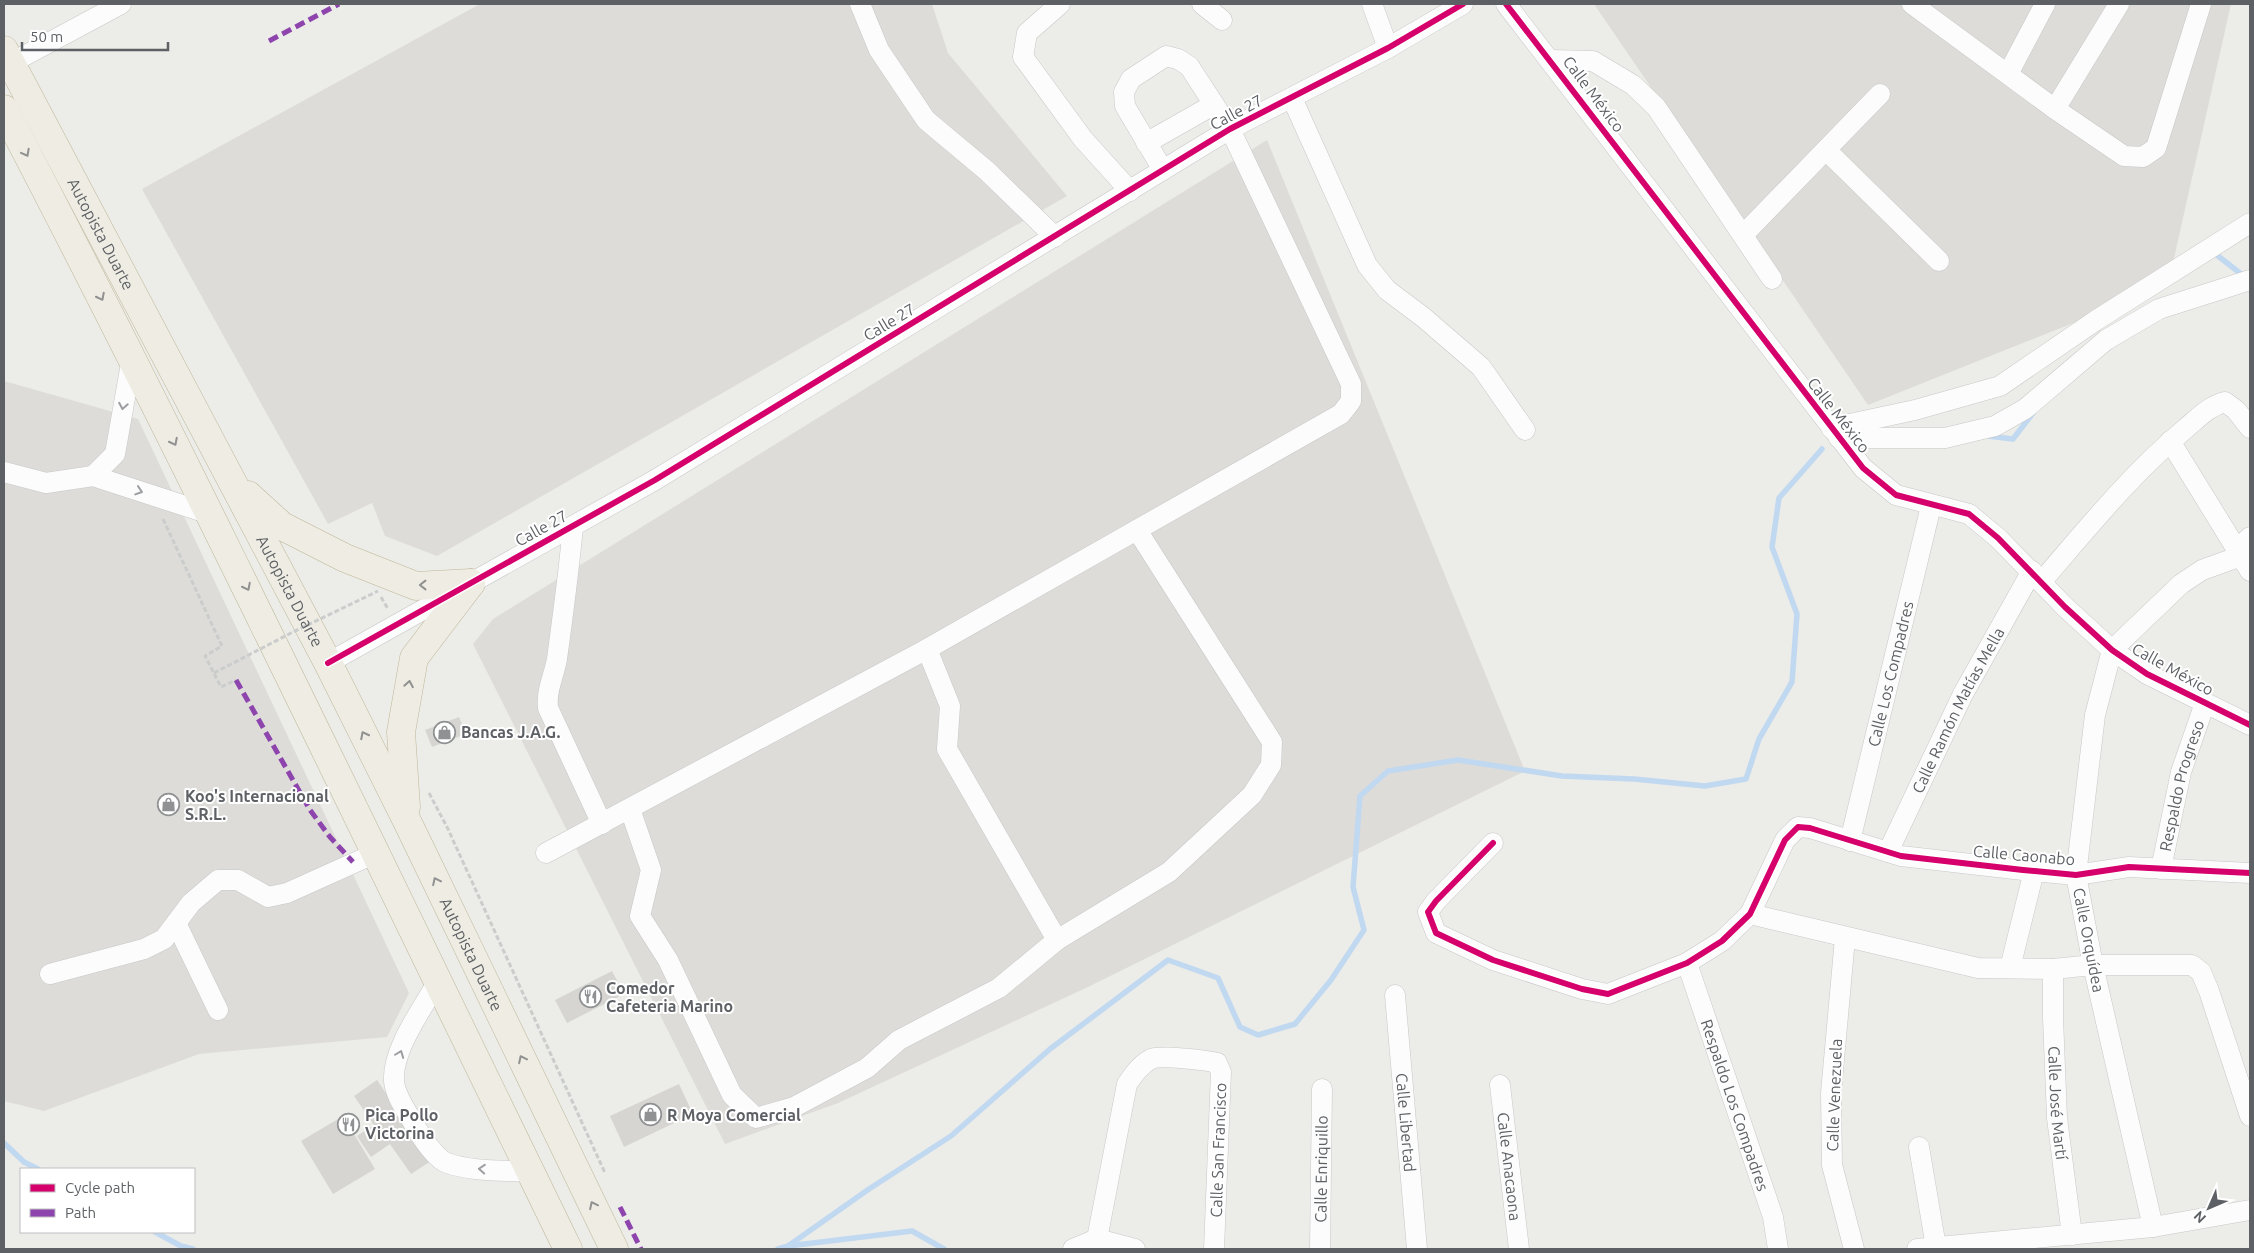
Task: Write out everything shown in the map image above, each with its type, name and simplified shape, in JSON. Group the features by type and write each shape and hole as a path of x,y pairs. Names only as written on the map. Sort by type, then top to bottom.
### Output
{"highway":[{"name":"Autopista Duarte","path":"7,57 234,482 328,663 406,819 614,1249"},
{"name":"Autopista Duarte","path":"4,109 210,514 568,1249"},
{"path":"234,482 282,526 345,558 416,586 471,583"},
{"path":"406,819 400,732 414,658 471,583"}],"street":[{"path":"7,57 101,10 121,4"},
{"path":"860,4 879,50 926,120 987,171 1055,237"},
{"path":"1060,4 1027,33 1023,57 1083,139 1130,191"},
{"path":"1202,4 1222,20"},
{"path":"1372,4 1388,48"},
{"name":"Calle 27","path":"328,663 663,475 1230,129 1388,48 1462,4"},
{"name":"Calle México","path":"1506,4 1551,60 1863,468 1896,495 1931,506 1969,514 1998,538 2037,576 2065,608 2112,650 2147,674 2250,725"},
{"path":"1912,4 2055,109 2124,156 2143,157 2156,148 2201,4"},
{"path":"2008,74 2045,4"},
{"path":"2055,109 2119,4"},
{"path":"546,853 927,649 1341,414 1351,401 1351,384 1230,129 1189,66 1178,59 1166,56 1131,79 1124,92 1125,106 1163,170"},
{"path":"1551,60 1593,61 1633,84 1656,107 1772,279"},
{"path":"1743,236 1880,94"},
{"path":"1292,98 1367,265 1387,290 1424,317 1481,367 1525,430"},
{"path":"1146,143 1213,105"},
{"path":"1826,150 1939,261"},
{"path":"1837,436 1906,413 2000,386 2095,321 2250,223"},
{"path":"1837,436 1945,438 1995,426 2025,409 2106,340 2159,309 2250,280"},
{"path":"93,476 115,454 132,358"},
{"name":"Calle Ramón Matías Mella","path":"1888,852 1963,694 2037,576 2170,441 2214,404 2225,402 2236,410 2250,428"},
{"path":"2112,650 2181,584 2202,570 2245,553 2170,441"},
{"path":"4,472 46,483 93,476 210,514"},
{"path":"4,483 36,481"},
{"name":"Calle Los Compadres","path":"1850,841 1931,506"},
{"path":"574,526 568,584 555,672 547,696 548,708 602,824"},
{"path":"630,809 651,870 640,916 668,960 732,1095 756,1118 794,1107 868,1068 899,1040 999,988 1057,940 1170,872 1252,795 1271,765 1272,742 1138,530"},
{"path":"927,649 950,706 947,749 1057,940"},
{"name":"Calle Orquídea","path":"2112,650 2095,715 2076,875 2093,965 2153,1227"},
{"name":"Respaldo Progreso","path":"2161,868 2181,772 2204,702"},
{"name":"Calle Caonabo","path":"1750,914 1785,840 1798,827 1810,828 1901,856 2034,871 2076,875 2129,867 2250,873"},
{"path":"1493,843 1436,901 1428,912 1436,933 1494,960 1582,989 1608,994 1687,963 1722,941 1750,914 1978,968 2053,969 2093,965 2192,965 2201,972 2250,1116"},
{"path":"50,974 144,949 164,939 192,903 218,880 238,880 268,897 287,894 376,853"},
{"path":"2010,968 2034,871"},
{"path":"176,923 218,1010"},
{"name":"Calle Venezuela","path":"1845,938 1831,1094 1832,1165 1854,1249"},
{"name":"Respaldo Los Compadres","path":"1687,963 1773,1217 1778,1249"},
{"name":"Calle José Martí","path":"2053,969 2057,1118 2072,1234"},
{"path":"438,981 408,1032 396,1064 394,1082 403,1105 422,1137 446,1162 471,1168 531,1172"},
{"name":"Calle Libertad","path":"1395,995 1417,1249"},
{"name":"Calle San Francisco","path":"1097,1239 1127,1084 1137,1070 1153,1058 1205,1059 1217,1063 1221,1072 1214,1249"},
{"name":"Calle Anacaona","path":"1500,1085 1519,1249"},
{"name":"Calle Enriquillo","path":"1320,1249 1322,1089"},
{"path":"1919,1147 1937,1248 2153,1227 2250,1213"},
{"path":"1073,1249 1097,1239 1134,1249"}],"path":[{"path":"151,495 222,646 205,656 221,687 236,680"},
{"path":"214,673 291,632 378,591 398,625"},
{"path":"425,786 447,826 609,1181"}],"shaded area":[{"path":"480,4 932,4 948,53 1067,196 437,556 385,536 372,503 328,524 142,189"},
{"path":"1594,4 2231,4 2168,285 1868,405"},
{"path":"1267,140 1525,771 1088,987 838,1103 725,1144 473,644 493,619"},
{"path":"4,381 138,419 409,993 387,1037 199,1054 44,1111 4,1101"}],"building":[{"name":"Bancas J.A.G.","path":"459,717 466,734 432,747 425,730"},
{"name":"Comedor Cafeteria Marino","path":"612,971 624,994 567,1023 555,1000"},
{"path":"377,1080 431,1161 411,1174 390,1144 371,1157 357,1136 374,1125 354,1096"},
{"name":"R Moya Comercial","path":"679,1084 693,1114 624,1147 610,1116"},
{"path":"343,1116 375,1169 333,1194 301,1141"}],"waterway":[{"path":"2213,252 2245,277"},
{"path":"1988,436 2013,439 2033,413"},
{"path":"788,1246 869,1189 951,1136 1050,1049 1168,960 1218,978 1240,1027 1258,1035 1295,1024 1331,980 1364,930 1353,887 1360,796 1388,771 1458,760 1562,776 1634,779 1705,786 1746,779 1759,739 1792,682 1797,614 1772,547 1779,498 1822,449"},
{"path":"4,1143 24,1162 36,1168"},
{"path":"778,1249 788,1246 912,1231 944,1249"},
{"path":"157,1233 181,1246 193,1249"}],"marked path":[{"path":"269,41 339,4"},
{"path":"236,680 310,810 330,837 353,862"},
{"path":"620,1207 641,1249"}],"cycle path":[{"path":"328,663 655,480 1230,129 1388,48 1463,4"},
{"path":"1506,4 1863,468 1896,495 1969,514 1998,538 2065,607 2112,650 2147,674 2250,725"},
{"path":"1493,843 1436,901 1428,912 1436,933 1493,960 1582,989 1608,994 1687,963 1722,941 1750,914 1785,840 1798,827 1810,828 1901,856 2023,870 2076,875 2129,867 2250,873"}],"place":[{"name":"Bancas J.A.G.","path":"445,732"},
{"name":"Koo's Internacional S.R.L.","path":"169,805"},
{"name":"Comedor Cafeteria Marino","path":"590,997"},
{"name":"R Moya Comercial","path":"651,1115"},
{"name":"Pica Pollo Victorina","path":"349,1124"}]}
